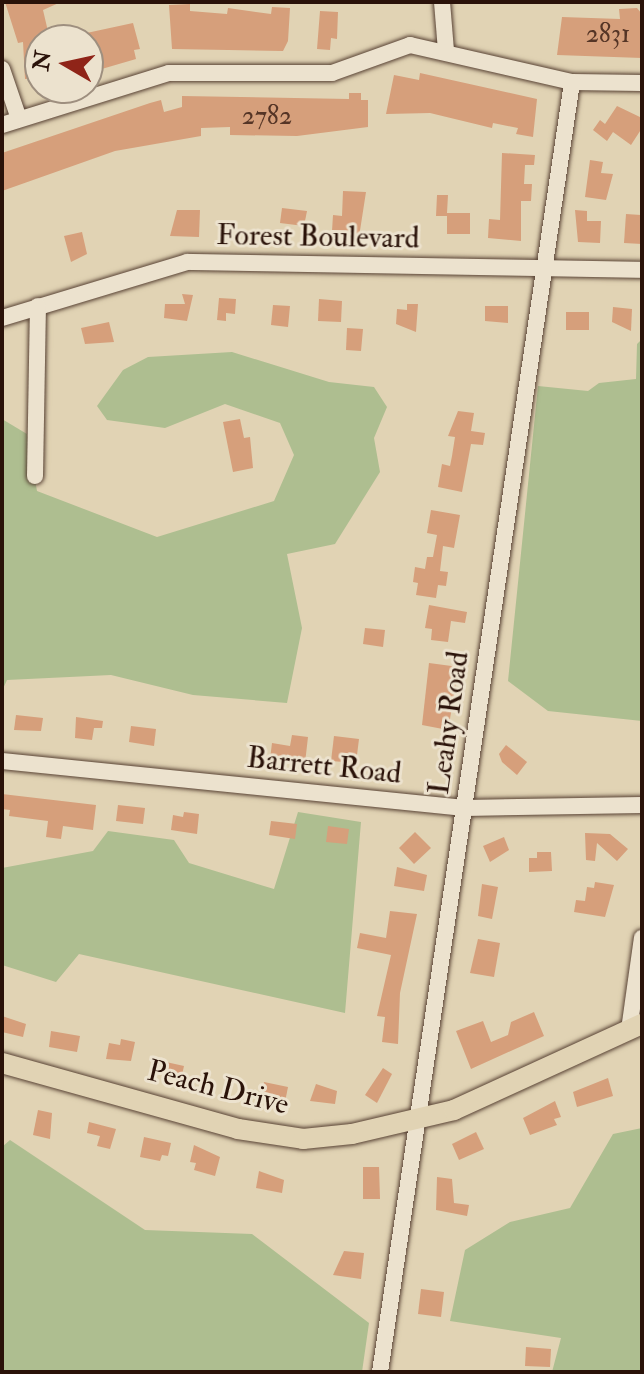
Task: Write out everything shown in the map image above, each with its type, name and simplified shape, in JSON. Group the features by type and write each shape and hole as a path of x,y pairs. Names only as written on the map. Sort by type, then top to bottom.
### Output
{"main road":[{"name":"Peach Drive","path":"2,1063 268,1136 316,1138 418,1121 454,1110 636,1027"}],"street":[{"path":"442,2 446,51"},
{"path":"2,125 169,73 332,73 399,46 446,51 572,82 642,83"},
{"path":"2,69 19,119"},
{"name":"Leahy Road","path":"380,1372 572,82"},
{"name":"Forest Boulevard","path":"2,318 187,262 642,270"},
{"path":"35,476 38,306"},
{"name":"Barrett Road","path":"2,761 465,808 642,805"},
{"path":"636,1027 642,938"}],"green space":[{"path":"642,339 642,721 548,711 508,681 538,386 588,391 599,383 636,379 637,344"},
{"path":"232,352 329,382 374,387 387,407 374,438 380,472 335,544 287,554 302,628 287,703 193,695 111,675 7,680 2,691 2,419 27,434 37,491 157,537 274,501 294,455 280,423 225,404 165,428 107,420 97,406 123,370 148,357"},
{"path":"298,812 361,822 345,1013 79,954 56,982 2,965 2,868 93,851 108,831 174,840 189,863 274,889"},
{"path":"642,1128 642,1372 552,1372 561,1338 450,1321 465,1250 510,1222 570,1208 613,1134"},
{"path":"10,1140 145,1230 252,1234 369,1323 362,1372 2,1372 2,1147"}],"building":[{"path":"5,2 61,2 43,10 46,24 24,24 24,60 23,42 18,43"},
{"path":"190,4 190,11 227,14 228,8 271,14 272,7 290,8 288,41 283,51 172,49 169,5"},
{"path":"637,8 642,14 642,58 557,55 562,17 620,19 619,9"},
{"path":"320,11 338,12 337,39 331,38 330,50 317,49"},
{"path":"133,23 140,49 134,50 136,59 104,68 104,29"},
{"path":"420,73 537,99 533,137 516,134 518,128 493,123 492,128 430,113 386,114 394,75 419,80"},
{"path":"349,93 361,93 361,100 368,100 368,127 297,136 230,135 230,127 201,128 201,136 115,151 2,191 2,153 150,103 161,100 164,112 182,107 182,96 349,99"},
{"path":"617,106 642,118 642,128 631,145 613,132 607,141 593,130 600,120 605,124"},
{"path":"502,153 535,155 534,165 525,165 524,184 532,184 531,201 521,201 521,241 488,238 489,219 500,220"},
{"path":"590,160 603,162 601,173 613,174 606,200 585,197"},
{"path":"343,191 366,192 359,237 332,231 333,215 342,216"},
{"path":"437,195 448,195 447,213 470,213 470,234 447,234 447,216 436,216"},
{"path":"282,208 307,211 304,226 280,223"},
{"path":"177,210 200,210 199,237 170,236"},
{"path":"575,210 587,211 587,221 601,221 600,243 578,242"},
{"path":"626,214 641,215 642,244 624,243"},
{"path":"82,232 87,254 71,262 64,236"},
{"path":"182,294 193,295 187,321 164,318 165,304 185,304"},
{"path":"219,298 236,299 235,314 226,313 226,321 217,320"},
{"path":"319,299 342,301 341,322 318,321"},
{"path":"407,304 418,304 416,332 396,324 397,309 407,310"},
{"path":"273,305 290,306 288,327 271,325"},
{"path":"485,306 508,306 508,323 485,321"},
{"path":"613,307 632,309 631,331 612,322"},
{"path":"566,312 589,312 589,330 566,330"},
{"path":"109,322 114,342 85,344 81,328"},
{"path":"347,328 363,329 361,351 346,350"},
{"path":"458,411 474,413 471,431 485,433 483,445 471,444 462,492 438,487 442,464 450,466 455,437 448,436"},
{"path":"240,419 244,438 250,437 253,468 233,472 223,422"},
{"path":"431,510 460,515 454,548 443,546 440,571 448,572 446,586 438,585 436,598 416,595 418,583 413,582 415,567 425,569 427,557 433,557 437,535 427,533"},
{"path":"429,605 467,612 465,623 451,621 448,642 431,640 432,629 425,628"},
{"path":"365,628 385,630 383,647 363,644"},
{"path":"429,663 459,667 448,730 422,725"},
{"path":"16,715 43,718 41,731 14,730"},
{"path":"76,717 103,721 102,728 94,728 92,740 75,738"},
{"path":"131,726 156,729 154,746 129,742"},
{"path":"292,735 308,737 305,763 270,759 272,743 290,746"},
{"path":"334,736 359,739 356,763 331,761"},
{"path":"506,745 527,762 517,775 502,762 499,754"},
{"path":"2,794 96,805 93,830 63,826 61,839 46,837 48,821 9,816 10,810 2,809"},
{"path":"118,805 145,808 143,824 116,821"},
{"path":"184,812 199,814 197,834 171,830 173,815 183,817"},
{"path":"271,821 297,824 295,839 269,835"},
{"path":"328,826 349,829 347,844 326,842"},
{"path":"415,832 431,848 414,864 399,848"},
{"path":"585,833 610,834 628,849 617,861 597,843 595,861 586,860"},
{"path":"504,837 509,850 490,862 483,846"},
{"path":"537,852 551,852 552,871 529,872 529,858 537,858"},
{"path":"397,867 427,875 424,891 394,886"},
{"path":"595,882 614,885 605,917 574,912 576,900 585,901 587,887 594,888"},
{"path":"482,884 498,887 492,919 478,916"},
{"path":"390,911 417,914 400,993 398,1044 382,1042 385,1017 377,1016 391,955 357,948 360,933 386,938"},
{"path":"478,939 500,943 494,977 470,973"},
{"path":"534,1012 544,1036 471,1069 456,1031 483,1021 491,1042 508,1035 511,1022"},
{"path":"2,1016 26,1024 23,1037 2,1032"},
{"path":"51,1031 80,1036 77,1052 49,1047"},
{"path":"121,1039 135,1042 131,1061 106,1059 109,1043 120,1045"},
{"path":"157,1060 184,1066 181,1079 154,1073"},
{"path":"383,1068 392,1074 377,1103 365,1095"},
{"path":"608,1078 613,1096 577,1107 573,1092"},
{"path":"264,1082 288,1087 285,1102 261,1097"},
{"path":"316,1084 337,1091 335,1104 310,1101"},
{"path":"555,1101 561,1117 554,1119 557,1125 530,1135 523,1118"},
{"path":"38,1110 52,1113 50,1139 33,1135"},
{"path":"89,1122 116,1129 110,1149 97,1146 100,1136 87,1133"},
{"path":"476,1132 484,1149 459,1160 452,1144"},
{"path":"144,1137 171,1143 168,1156 162,1155 160,1161 140,1157"},
{"path":"194,1145 220,1157 215,1176 194,1170 196,1163 190,1162"},
{"path":"363,1167 379,1167 380,1199 363,1199"},
{"path":"259,1171 284,1180 282,1193 256,1188"},
{"path":"437,1177 452,1179 454,1203 469,1205 467,1216 436,1210"},
{"path":"344,1251 364,1253 361,1279 333,1275"},
{"path":"421,1289 444,1292 441,1317 418,1314"},
{"path":"526,1347 551,1349 550,1367 525,1366"}]}
